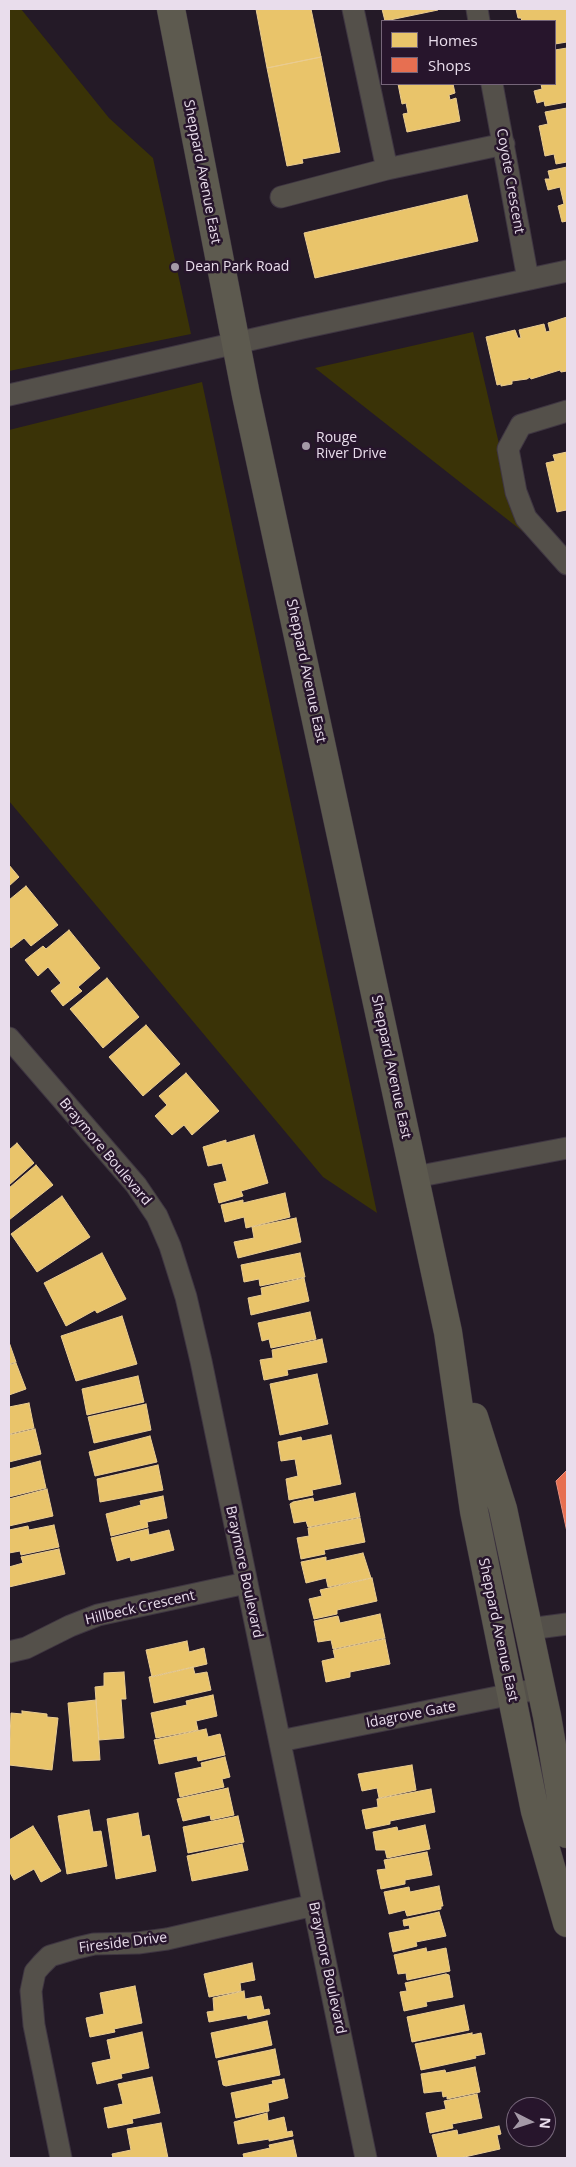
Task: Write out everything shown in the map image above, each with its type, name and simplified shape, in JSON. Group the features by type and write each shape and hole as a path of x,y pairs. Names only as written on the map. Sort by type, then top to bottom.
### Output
{"main road":[{"name":"Sheppard Avenue East","path":"170,9 236,344 448,1332 474,1511 535,1811 567,1923"},
{"name":"Sheppard Avenue East","path":"448,1332 503,1509 542,1688 567,1834"}],"street":[{"path":"353,9 387,168"},
{"name":"Coyote Crescent","path":"492,85 528,279"},
{"path":"281,198 387,168 504,144"},
{"path":"9,395 302,328 567,271"},
{"path":"566,561 526,518 516,492 508,449 521,425 567,411"},
{"name":"Braymore Boulevard","path":"9,1038 136,1185 157,1216 170,1246 186,1297 366,2158"},
{"path":"415,1177 567,1148"},
{"name":"Hillbeck Crescent","path":"9,1652 26,1648 70,1626 98,1616 246,1583"},
{"path":"529,1630 567,1624"},
{"name":"Idagrove Gate","path":"280,1741 542,1688"},
{"name":"Fireside Drive","path":"61,2158 34,2025 32,1983 35,1972 42,1964 50,1956 94,1944 138,1943 167,1939 314,1905"}],"shaded area":[{"path":"9,9 21,9 109,118 153,158 191,334 9,371"},
{"path":"473,332 510,491 536,542 315,368"},
{"path":"202,382 377,1213 323,1177 9,801 9,430"}],"building: Homes":[{"path":"256,9 311,9 321,57 267,68"},
{"path":"382,9 438,10 390,20 385,20"},
{"path":"516,9 567,9 567,42 556,44 556,20 522,20 518,18"},
{"path":"567,48 567,102 545,106 544,101 537,103 534,91 542,89 541,85 556,85 556,50"},
{"path":"321,57 340,152 302,159 303,163 287,166 267,68"},
{"path":"398,85 453,85 455,93 449,95 450,100 456,98 460,121 407,132 403,114 408,113 406,103 402,104"},
{"path":"567,108 567,162 556,164 554,154 545,156 539,126 548,124 545,112"},
{"path":"567,167 567,221 562,222 558,206 564,204 560,187 548,190 545,179 550,179 548,171"},
{"path":"467,195 478,241 315,278 304,233"},
{"path":"567,317 567,371 561,372 560,370 531,379 530,377 512,381 512,384 497,385 486,337 515,330 518,338 521,338 519,330 544,324 546,332 550,331 548,323"},
{"path":"567,452 567,513 566,510 557,512 546,463 555,461 553,455"},
{"path":"9,865 19,877 9,886"},
{"path":"26,886 58,925 31,946 24,938 11,948 9,945 9,900"},
{"path":"69,930 100,968 78,987 82,991 63,1006 51,991 61,983 48,967 38,976 25,960 43,946 46,949"},
{"path":"107,978 139,1017 103,1048 70,1009"},
{"path":"146,1025 180,1064 143,1096 109,1057"},
{"path":"186,1073 219,1111 192,1135 184,1125 172,1135 155,1116 167,1105 159,1096"},
{"path":"254,1135 268,1183 241,1191 243,1196 219,1203 214,1184 227,1181 222,1163 208,1166 203,1147 226,1140 226,1143"},
{"path":"17,1143 34,1163 9,1185 9,1150"},
{"path":"36,1165 53,1185 9,1220 9,1188"},
{"path":"285,1193 290,1217 246,1228 244,1217 225,1222 221,1205 243,1200 243,1203"},
{"path":"62,1196 90,1237 37,1272 11,1234"},
{"path":"296,1218 301,1242 238,1258 234,1242 254,1238 252,1227"},
{"path":"102,1253 126,1299 97,1313 95,1310 66,1326 44,1283"},
{"path":"300,1253 305,1277 260,1286 259,1279 244,1282 241,1265"},
{"path":"304,1278 309,1301 251,1315 248,1298 262,1295 261,1288"},
{"path":"310,1312 316,1339 271,1348 269,1339 262,1341 258,1323"},
{"path":"122,1316 137,1364 76,1381 61,1336"},
{"path":"322,1339 327,1362 287,1370 288,1375 264,1380 260,1360 273,1358 272,1350"},
{"path":"9,1342 16,1362 9,1364"},
{"path":"16,1363 26,1389 9,1395 9,1365"},
{"path":"317,1374 328,1424 280,1435 270,1384"},
{"path":"138,1376 144,1402 87,1415 82,1389"},
{"path":"29,1403 34,1428 9,1434 9,1407"},
{"path":"146,1404 151,1430 94,1443 88,1417"},
{"path":"35,1429 41,1454 9,1462 9,1435"},
{"path":"331,1435 341,1484 312,1490 313,1495 289,1500 286,1479 298,1476 295,1459 281,1461 278,1442 301,1437 302,1441"},
{"path":"150,1436 157,1462 95,1476 89,1452"},
{"path":"40,1461 46,1488 9,1497 9,1469"},
{"path":"158,1465 163,1490 100,1502 97,1479"},
{"path":"47,1489 53,1516 9,1526 9,1499"},
{"path":"355,1493 360,1517 308,1527 306,1521 294,1523 290,1504 293,1502 313,1498 314,1502"},
{"path":"163,1496 167,1518 147,1522 148,1527 111,1536 106,1514 141,1505 140,1501"},
{"path":"360,1518 365,1542 324,1550 325,1554 301,1559 297,1538 309,1536 308,1528"},
{"path":"54,1525 59,1547 21,1555 20,1551 9,1553 9,1530 28,1526 29,1530"},
{"path":"148,1529 149,1535 169,1530 174,1550 131,1561 130,1557 117,1561 111,1538"},
{"path":"59,1549 65,1574 9,1587 9,1567 23,1563 21,1557"},
{"path":"363,1553 371,1578 328,1587 326,1578 306,1583 301,1562 326,1557 326,1561"},
{"path":"372,1578 377,1601 337,1610 337,1614 314,1619 309,1599 322,1596 320,1590"},
{"path":"380,1614 385,1638 333,1649 331,1640 318,1642 314,1621 338,1616 340,1623"},
{"path":"385,1639 390,1664 350,1672 350,1677 326,1682 322,1661 335,1658 333,1650"},
{"path":"187,1641 189,1652 204,1648 207,1664 152,1677 146,1650"},
{"path":"193,1667 195,1674 207,1672 211,1690 154,1703 149,1677"},
{"path":"124,1672 126,1699 121,1699 124,1738 99,1740 95,1687 104,1686 104,1673"},
{"path":"213,1695 217,1716 196,1721 198,1730 156,1738 151,1713 187,1705 186,1701"},
{"path":"96,1700 100,1760 73,1761 68,1703"},
{"path":"22,1711 47,1714 47,1717 58,1718 52,1770 9,1765 11,1713 22,1714"},
{"path":"206,1729 208,1737 220,1734 225,1755 198,1761 197,1756 159,1764 154,1740"},
{"path":"225,1757 230,1777 222,1779 224,1787 180,1797 175,1773 202,1767 201,1763"},
{"path":"412,1765 416,1790 379,1798 377,1788 362,1791 358,1774"},
{"path":"228,1788 234,1815 211,1820 210,1815 183,1821 177,1799"},
{"path":"431,1789 435,1812 390,1821 390,1824 366,1829 362,1810 378,1807 377,1799"},
{"path":"89,1810 93,1832 101,1831 107,1866 67,1874 58,1816"},
{"path":"138,1813 142,1837 149,1835 156,1871 116,1879 107,1819"},
{"path":"238,1816 244,1842 188,1853 183,1827"},
{"path":"425,1825 430,1849 387,1858 385,1850 376,1850 373,1832 397,1827 398,1831"},
{"path":"33,1826 61,1871 41,1882 34,1869 14,1880 9,1871 9,1840"},
{"path":"242,1844 248,1870 192,1881 187,1856"},
{"path":"427,1852 432,1875 405,1880 405,1884 381,1889 377,1870 386,1869 384,1860"},
{"path":"439,1886 443,1906 441,1906 441,1909 407,1916 405,1910 389,1914 384,1892 409,1887 410,1892"},
{"path":"439,1912 446,1936 416,1942 417,1946 393,1952 389,1933 410,1929 409,1925 404,1926 403,1920"},
{"path":"426,1948 427,1952 446,1948 450,1971 407,1980 406,1973 398,1974 394,1955"},
{"path":"252,1963 255,1980 240,1983 241,1991 209,1997 204,1974"},
{"path":"446,1974 449,1975 453,1997 426,2002 427,2006 404,2011 400,1992 407,1991 405,1983"},
{"path":"135,1986 142,2023 114,2029 115,2032 90,2037 86,2018 104,2014 100,1993"},
{"path":"244,1991 245,1999 261,1996 264,2010 269,2009 270,2014 248,2019 247,2015 209,2022 207,2012 214,2011 213,1998"},
{"path":"464,2005 469,2030 412,2042 407,2017"},
{"path":"267,2021 272,2045 216,2058 211,2033"},
{"path":"142,2032 149,2068 121,2074 122,2078 97,2084 92,2063 111,2059 107,2040"},
{"path":"472,2033 472,2035 481,2033 485,2054 475,2056 476,2058 421,2070 415,2044"},
{"path":"275,2049 280,2075 226,2086 223,2085 218,2061"},
{"path":"475,2067 480,2092 447,2099 447,2096 443,2097 442,2091 424,2093 421,2074 445,2070 446,2073"},
{"path":"152,2077 160,2113 132,2119 133,2123 108,2128 104,2108 123,2104 118,2084"},
{"path":"284,2079 288,2098 268,2103 269,2111 236,2118 231,2093 273,2084 272,2081"},
{"path":"477,2094 482,2118 452,2124 453,2128 430,2133 426,2113 446,2109 444,2101"},
{"path":"267,2113 268,2121 284,2117 287,2132 292,2131 293,2136 238,2144 234,2122"},
{"path":"161,2123 168,2158 113,2158 112,2154 131,2150 127,2129"},
{"path":"499,2126 501,2134 497,2135 500,2149 460,2158 438,2158 432,2135 457,2130 458,2135"},
{"path":"293,2140 297,2158 244,2158 243,2154 270,2148 269,2145"}],"building: Shops":[{"path":"567,1470 567,1532 556,1481"}],"place":[{"name":"Dean Park Road","path":"175,267"},
{"name":"Rouge River Drive","path":"306,446"}]}
